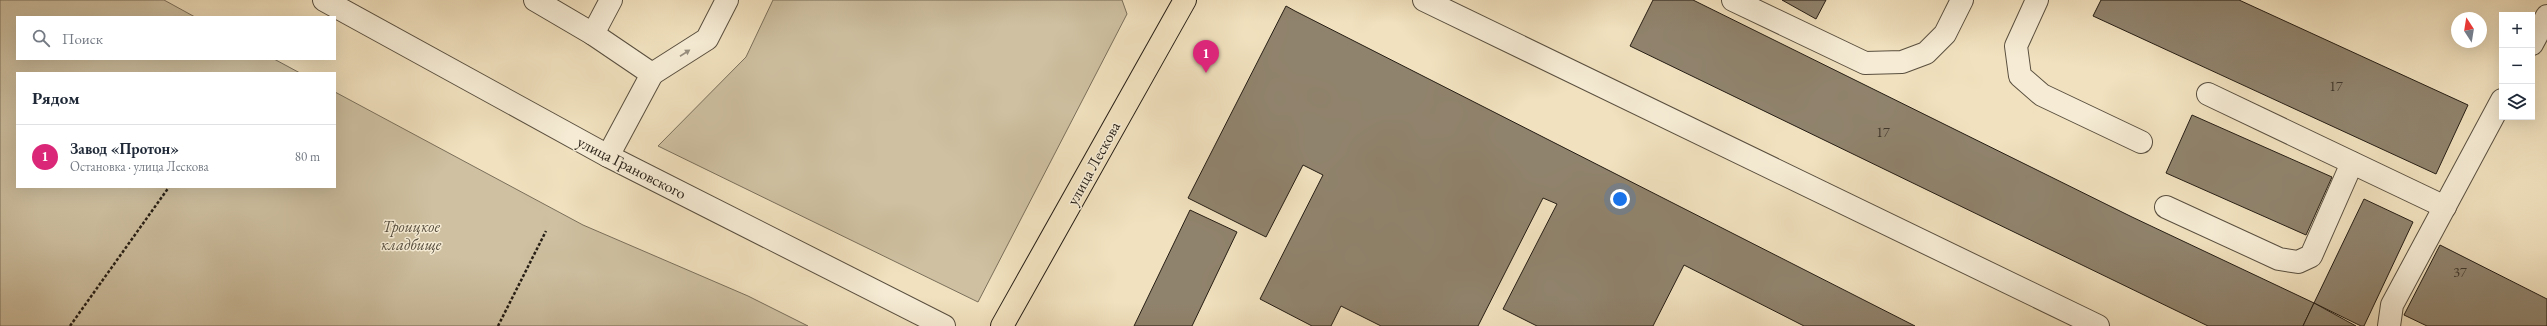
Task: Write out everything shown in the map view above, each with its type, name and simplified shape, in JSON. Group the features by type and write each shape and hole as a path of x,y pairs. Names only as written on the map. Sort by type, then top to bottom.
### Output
{"main road":[{"name":"улица Лескова","path":"1002,326 1185,0"}],"street":[{"name":"улица Грановского","path":"324,0 608,156 944,326"},
{"path":"535,0 593,34 652,74"},
{"path":"593,34 611,0"},
{"path":"608,156 652,74 707,38 728,0"},
{"path":"1424,0 2098,326"},
{"path":"1733,0 1865,63 1902,62 1926,53 1945,34 1962,0"},
{"path":"2036,0 2016,46 2020,76 2042,95 2141,142"},
{"path":"2535,38 2547,16"},
{"path":"2208,94 2445,207"},
{"path":"2389,326 2392,305 2499,106"},
{"path":"2166,207 2279,259 2298,262 2311,256 2352,163"}],"path":[{"path":"70,326 168,188"},
{"path":"498,326 546,231"}],"green space":[{"name":"Троицкое кладбище","path":"0,0 164,0 193,16 16,16 16,60 276,60 298,72 16,72 16,188 336,188 336,93 583,225 748,296 808,326 0,326"},
{"path":"773,0 1122,0 1127,14 978,302 658,146 746,57"}],"building":[{"path":"1653,0 1693,0 2132,217 2314,303 2303,326 2208,326 1630,46"},
{"path":"1782,0 1826,0 1816,19"},
{"path":"2101,0 2239,0 2468,105 2436,174 2093,16"},
{"path":"1286,6 1915,326 1804,326 1684,265 1653,326 1537,326 1503,309 1557,204 1543,198 1478,326 1381,326 1341,306 1331,326 1312,326 1260,299 1323,175 1303,165 1266,237 1188,198"},
{"path":"2192,115 2332,177 2306,235 2166,173"},
{"path":"2364,199 2413,222 2364,326 2361,326 2314,303"},
{"path":"1190,210 1237,232 1192,326 1134,326"},
{"path":"2440,245 2547,299 2547,326 2427,326 2404,315"},
{"path":"2314,303 2356,326 2303,326"}],"place":[{"name":"Завод «Протон»","path":"1206,73"}]}
